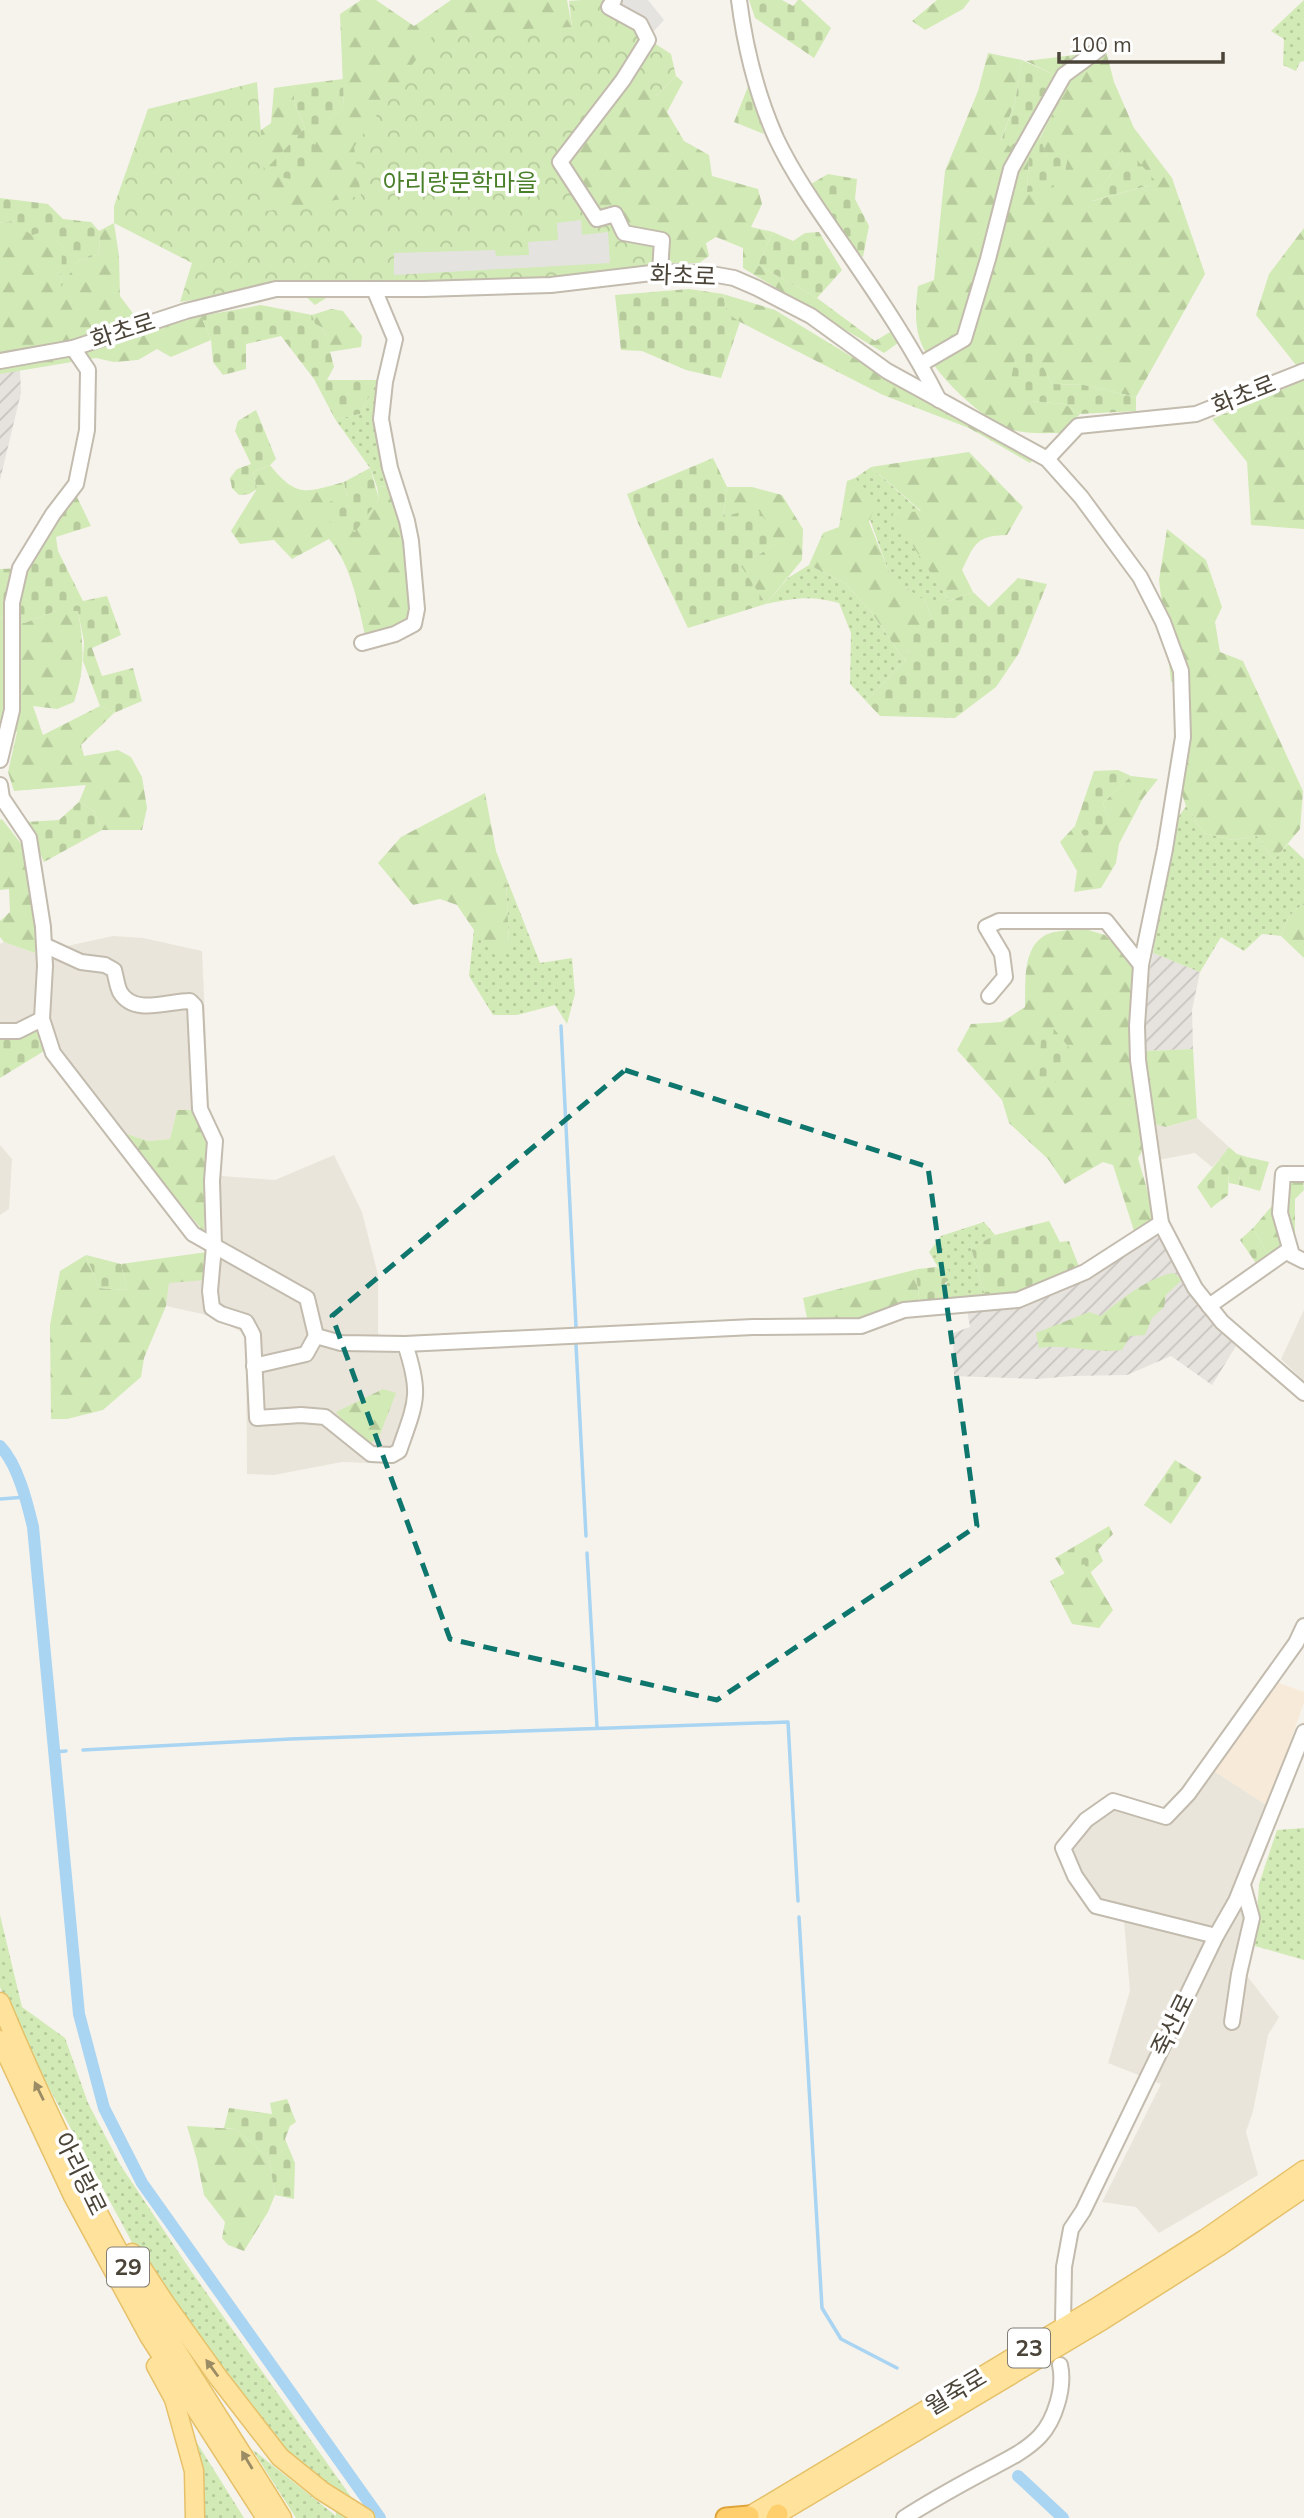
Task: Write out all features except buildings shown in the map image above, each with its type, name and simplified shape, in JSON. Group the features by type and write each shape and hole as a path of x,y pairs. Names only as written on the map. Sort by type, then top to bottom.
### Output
{"highway":[{"name":"23","path":"726,2518 747,2517"}],"main road":[{"name":"아리랑로","path":"0,2002 24,2060 93,2203 140,2289 282,2518"},
{"name":"아리랑로","path":"0,2040 73,2196 149,2336 265,2518"},
{"name":"월죽로","path":"747,2517 1097,2307 1205,2239 1304,2170"},
{"name":"월죽로","path":"775,2517 1103,2320 1218,2247 1304,2188"},
{"path":"93,2203 109,2208 134,2256 165,2303 280,2457 323,2491 365,2518"},
{"path":"149,2336 150,2355 174,2399 194,2471 195,2518"}],"street":[{"path":"614,0 610,6 640,24 648,40 623,80 560,162 597,219 615,214 624,233 662,240 660,272"},
{"path":"739,0 743,31 760,98 777,140 811,199 921,364 939,400"},
{"path":"921,364 964,339 1011,170 1064,75 1098,50"},
{"name":"화초로","path":"0,362 73,348 186,311 276,289 551,285 660,272 706,273 734,278 757,288 811,316 887,371 1047,459 1078,426 1196,414 1304,371"},
{"path":"362,643 395,634 414,624 417,609 407,521 390,468 382,419 385,382 395,339 374,289"},
{"path":"0,760 12,710 12,603 20,568 53,514 76,484 87,430 88,370 73,348"},
{"path":"1047,459 1081,497 1140,577 1163,622 1181,671 1183,737 1165,849 1141,965 1137,1026 1138,1060 1161,1223 1195,1287 1222,1322 1304,1393"},
{"path":"0,785 2,798 29,838 46,966 42,1019 53,1053 193,1234 307,1298 316,1336 306,1354 254,1366"},
{"path":"989,996 1005,977 1002,954 986,927 999,921 1106,921 1141,965"},
{"path":"44,945 80,962 105,965 114,970 120,992 131,1003 150,1006 190,1001 195,1006 200,1108 215,1142 211,1206 214,1246 210,1291 212,1308 221,1314 246,1322 253,1335 257,1418 301,1415 325,1417 370,1454 392,1455 399,1451 416,1400 413,1368 405,1344"},
{"path":"0,1031 18,1031 42,1019"},
{"path":"1304,1174 1283,1174 1280,1213 1292,1255 1304,1261"},
{"path":"316,1336 341,1343 405,1344 752,1327 861,1326 904,1310 1018,1300 1085,1272 1161,1223"},
{"path":"1209,1306 1290,1249"},
{"path":"1216,1936 1096,1906 1075,1876 1063,1848 1086,1820 1113,1801 1166,1817 1188,1794 1296,1643 1304,1626"},
{"name":"죽산로","path":"1063,2323 1064,2267 1071,2229 1083,2211 1243,1885 1304,1732"},
{"path":"1232,2022 1239,1974 1252,1918 1243,1885"},
{"path":"904,2518 1014,2455 1038,2438 1050,2424 1063,2378 1060,2365"}],"highlighted area":[{"path":"625,1070 928,1167 977,1526 717,1700 450,1639 332,1316"}],"shaded area":[{"path":"619,0 648,0 664,20 653,32 615,6"},
{"path":"581,220 582,235 608,232 610,263 394,275 394,253 495,250 496,256 529,255 528,242 558,240 557,223"},
{"path":"20,370 21,393 0,480 0,374"},
{"path":"113,936 143,938 202,951 209,1110 177,1110 170,1139 148,1141 121,1132 38,1030 0,1039 0,944 4,942 35,953"},
{"path":"1153,953 1200,972 1192,1010 1193,1049 1144,1051 1141,1015"},
{"path":"1197,1118 1229,1147 1219,1160 1212,1167 1195,1153 1158,1160 1151,1123 1167,1127"},
{"path":"0,1145 12,1159 9,1209 0,1215"},
{"path":"334,1155 362,1212 378,1275 378,1333 399,1355 410,1394 394,1464 342,1462 274,1475 247,1474 246,1334 207,1315 166,1306 169,1282 207,1252 221,1176 275,1180"},
{"path":"1155,1231 1189,1289 1219,1329 1236,1346 1212,1385 1171,1356 1127,1375 1037,1379 954,1376 953,1333 970,1327 967,1310 1016,1305"},
{"path":"1304,1310 1304,1381 1281,1359"},
{"path":"1273,1681 1304,1692 1304,1702 1268,1806 1211,1769"},
{"path":"1211,1769 1268,1806 1249,1886 1244,1972 1279,2017 1268,2035 1253,2111 1246,2132 1258,2175 1159,2233 1136,2207 1102,2202 1161,2084 1108,2063 1130,1991 1124,1921 1087,1909 1058,1855 1083,1812 1115,1794 1165,1810"}],"green space":[{"path":"361,0 376,0 414,26 451,0 567,0 578,59 363,275 315,305 265,259 240,145 271,123 274,88 295,85 295,102 305,128 268,168 274,176 306,132 344,109 340,14"},
{"name":"아리랑문학마을","path":"610,0 651,41 671,54 676,76 656,96 638,86 626,70 556,163 587,221 598,226 614,219 616,239 657,243 656,263 567,281 285,286 180,302 192,263 114,223 114,206 148,109 257,82 267,211 361,196 354,147 435,33 572,27 569,1"},
{"path":"749,0 782,0 793,6 801,0 831,28 814,58 755,18"},
{"path":"937,0 970,0 963,9 925,30 912,21"},
{"path":"1304,0 1304,61 1300,62 1296,71 1283,65 1284,39 1271,31"},
{"path":"1106,51 1114,82 1134,128 1172,178 1205,274 1136,397 1084,385 1052,384 1034,350 1029,401 1065,404 1080,414 1061,433 1017,431 990,418 975,407 947,381 926,353 918,334 916,320 918,286 934,280 945,171 978,91 988,53 1022,60 1015,102 1001,140 1029,158 1027,191 1047,157 1040,138 1069,82 1026,61","holes":["1121,160 1150,185 1093,201"]},
{"path":"1022,60 1070,82 1040,137 1047,157 1069,152 1065,172 1048,190 1027,192 1029,158 1001,141 1015,102"},
{"path":"626,69 656,96 676,76 683,82 667,112 684,141 709,155 712,176 758,189 762,204 751,227 773,232 758,265 817,298 875,341 890,332 898,343 884,353 743,268 743,248 716,237 706,243 709,256 699,263 656,263 657,243 616,239 587,221 556,163"},
{"path":"343,79 344,109 307,132 320,154 302,181 274,176 267,168 305,128 295,102 295,85"},
{"path":"749,84 764,134 734,122"},
{"path":"1121,150 1137,160 1157,183 1092,201 1121,160"},
{"path":"828,174 857,179 855,199 869,226 863,257 855,250 811,184"},
{"path":"0,198 48,204 63,219 91,222 99,231 100,254 78,261 61,287 62,246 46,231 32,235 11,221 0,223"},
{"path":"11,221 32,234 46,230 63,247 61,286 78,261 100,254 99,231 114,223 119,256 120,296 147,332 201,316 211,340 171,357 157,349 138,360 114,362 96,358 0,374 0,223"},
{"path":"1304,228 1304,375 1256,315 1269,274"},
{"path":"773,232 793,241 805,233 819,232 842,270 817,298 758,265"},
{"path":"689,289 723,294 727,313 740,322 721,378 686,370 642,351 621,350 615,295"},
{"path":"723,294 775,310 921,399 986,430 1034,459 1030,463 969,428 883,395 740,322 727,314"},
{"path":"261,305 312,315 315,324 321,327 326,336 334,367 327,380 378,380 360,414 335,419 314,379 281,336 246,344 246,369 223,375 213,362 211,340 201,316"},
{"path":"331,309 343,311 362,336 361,347 329,352 326,336 321,327 315,324 312,315"},
{"path":"1034,349 1052,384 1084,385 1136,397 1136,411 1080,414 1065,404 1029,401 1010,385 1015,358"},
{"path":"378,380 389,486 377,487 370,468 335,419 360,414"},
{"path":"1304,380 1304,529 1251,525 1247,462 1212,419"},
{"path":"256,410 276,459 270,465 253,472 257,489 249,494 239,495 232,488 230,478 237,469 251,464 235,431 238,421"},
{"path":"969,452 1023,507 1007,535 988,537 977,543 962,570 973,592 949,601 892,514 921,511 871,467"},
{"path":"713,458 727,487 723,517 744,511 759,511 772,529 774,545 741,566 766,604 688,628 627,494"},
{"path":"270,465 288,483 303,490 344,482 354,532 379,499 377,487 389,486 404,530 410,599 409,620 365,635 348,572 329,539 292,559 274,540 240,544 231,531 257,489 253,472"},
{"path":"871,467 921,512 893,514 949,601 925,601 891,578 855,478"},
{"path":"370,468 379,499 355,532 328,521 329,502 347,497 344,482"},
{"path":"855,478 877,501 869,522 891,577 925,601 932,619 913,637 905,661 872,613 845,583 809,565 823,533 839,527 847,481"},
{"path":"727,487 752,487 782,495 803,529 802,560 766,604 740,566 774,545 723,518"},
{"path":"76,495 91,526 56,537 58,551 83,601 107,596 121,635 92,648 102,676 133,668 142,701 114,713 100,706 83,661 84,642 78,611 56,611 24,623 0,617 0,569 26,568"},
{"path":"1167,529 1206,560 1222,607 1215,622 1220,652 1243,661 1303,791 1300,829 1274,860 1257,836 1233,840 1204,833 1186,806 1171,761 1188,729 1190,706 1171,681 1159,580"},
{"path":"809,565 845,583 872,613 905,661 866,701 850,684 851,633 839,603 803,598 766,604 788,578"},
{"path":"1018,578 1047,584 1019,653 996,687 955,718 880,716 866,701 905,661 910,640 917,630 932,619 925,601 949,601 973,592 989,607"},
{"path":"56,611 78,611 82,668 74,702 57,709 33,706 43,735 100,706 114,713 81,745 84,756 118,750 131,757 142,777 147,808 142,830 102,830 94,811 79,802 86,785 14,791 8,772 17,732 0,720 0,617 24,623"},
{"path":"1118,770 1131,776 1103,803 1109,821 1100,831 1084,836 1075,826 1094,771"},
{"path":"1131,776 1158,779 1143,798 1119,844 1116,863 1101,888 1074,892 1077,871 1060,842 1075,826 1084,836 1109,821 1103,803"},
{"path":"485,793 496,851 506,877 509,944 495,955 457,905 440,899 413,905 378,863 401,837"},
{"path":"79,802 94,811 102,830 44,862 26,822 59,820"},
{"path":"1186,806 1204,833 1233,840 1257,836 1274,860 1288,844 1304,859 1304,903 1289,916 1281,936 1262,934 1244,951 1221,937 1200,972 1153,953 1175,822"},
{"path":"2,819 22,845 35,926 35,953 4,942 0,937 0,921 10,912 9,889 0,890"},
{"path":"506,877 540,963 572,958 575,994 567,1024 555,1005 517,1015 493,1015 469,976 474,929 478,936 509,944"},
{"path":"1304,903 1304,958 1281,936 1289,916"},
{"path":"1085,929 1105,935 1135,966 1141,1015 1129,1019 1143,1150 1138,1158 1156,1221 1135,1234 1113,1165 1103,1162 1065,1184 1048,1159 1009,1123 1002,1100 957,1050 971,1024 1002,1022 1025,1007 1028,961 1035,944 1041,938 1056,932"},
{"path":"1054,1029 1075,1055 1056,1082 1045,1084 1039,1079 1041,1041"},
{"path":"38,1030 44,1051 0,1078 0,1039"},
{"path":"1193,1049 1197,1118 1166,1127 1151,1123 1144,1051"},
{"path":"177,1110 191,1110 209,1144 206,1158 204,1232 121,1132 148,1141 170,1139"},
{"path":"1229,1147 1237,1154 1247,1157 1250,1165 1240,1175 1239,1185 1229,1183 1229,1171 1219,1160"},
{"path":"1247,1157 1269,1162 1260,1191 1239,1185 1240,1175 1250,1165"},
{"path":"1219,1160 1229,1171 1228,1195 1211,1208 1197,1187"},
{"path":"1303,1179 1304,1190 1295,1199 1295,1251 1270,1258 1253,1228 1271,1207 1286,1203 1289,1183"},
{"path":"1049,1221 1060,1242 1069,1241 1080,1269 1023,1293 986,1299 971,1248 995,1235"},
{"path":"984,1222 995,1235 971,1248 986,1299 943,1300 949,1270 941,1272 929,1252 941,1236"},
{"path":"1253,1228 1270,1258 1258,1266 1240,1240"},
{"path":"207,1252 205,1280 169,1283 166,1306 144,1358 141,1377 103,1410 67,1419 51,1419 50,1325 60,1271 86,1255 99,1288 127,1290 121,1264"},
{"path":"86,1255 121,1264 127,1290 99,1288"},
{"path":"937,1267 941,1272 949,1270 950,1279 945,1283 943,1300 920,1303 916,1276 918,1269"},
{"path":"918,1269 916,1277 920,1303 862,1322 808,1323 803,1298"},
{"path":"1174,1273 1182,1280 1166,1295 1164,1307 1152,1318 1145,1335 1130,1336 1122,1350 1039,1348 1036,1333 1089,1312 1101,1316 1146,1284"},
{"path":"383,1389 396,1393 379,1437 369,1444 349,1429 336,1412"},
{"path":"1175,1460 1202,1477 1171,1524 1144,1505"},
{"path":"1109,1526 1113,1534 1098,1550 1103,1561 1090,1573 1084,1564 1065,1574 1055,1558"},
{"path":"1085,1563 1113,1610 1099,1628 1072,1624 1050,1581"},
{"path":"1304,1828 1304,1960 1255,1946 1259,1884 1277,1830"},
{"path":"0,1915 22,2007 65,2038 88,2103 121,2166 191,2271 366,2518 296,2518 252,2449 336,2516 335,2497 281,2453 142,2261 41,2073 0,1987"},
{"path":"287,2099 296,2122 290,2126 285,2139 295,2163 294,2199 275,2195 269,2159 236,2129 224,2128 229,2108 272,2114 270,2103"},
{"path":"187,2126 236,2129 269,2159 275,2195 268,2212 244,2251 228,2245 222,2238 225,2222 204,2195"},
{"path":"189,2430 244,2518 202,2518"}],"waterway":[{"path":"561,1026 576,1327"},
{"path":"576,1345 586,1536"},
{"path":"0,1446 17,1473 33,1527 79,2014 104,2108 142,2183 380,2518"},
{"path":"0,1499 26,1497"},
{"path":"587,1553 597,1727"},
{"path":"83,1750 290,1739 788,1722 798,1901"},
{"path":"54,1752 66,1751"},
{"path":"799,1917 822,2308 841,2339 897,2368"},
{"path":"1018,2476 1063,2518"}]}
